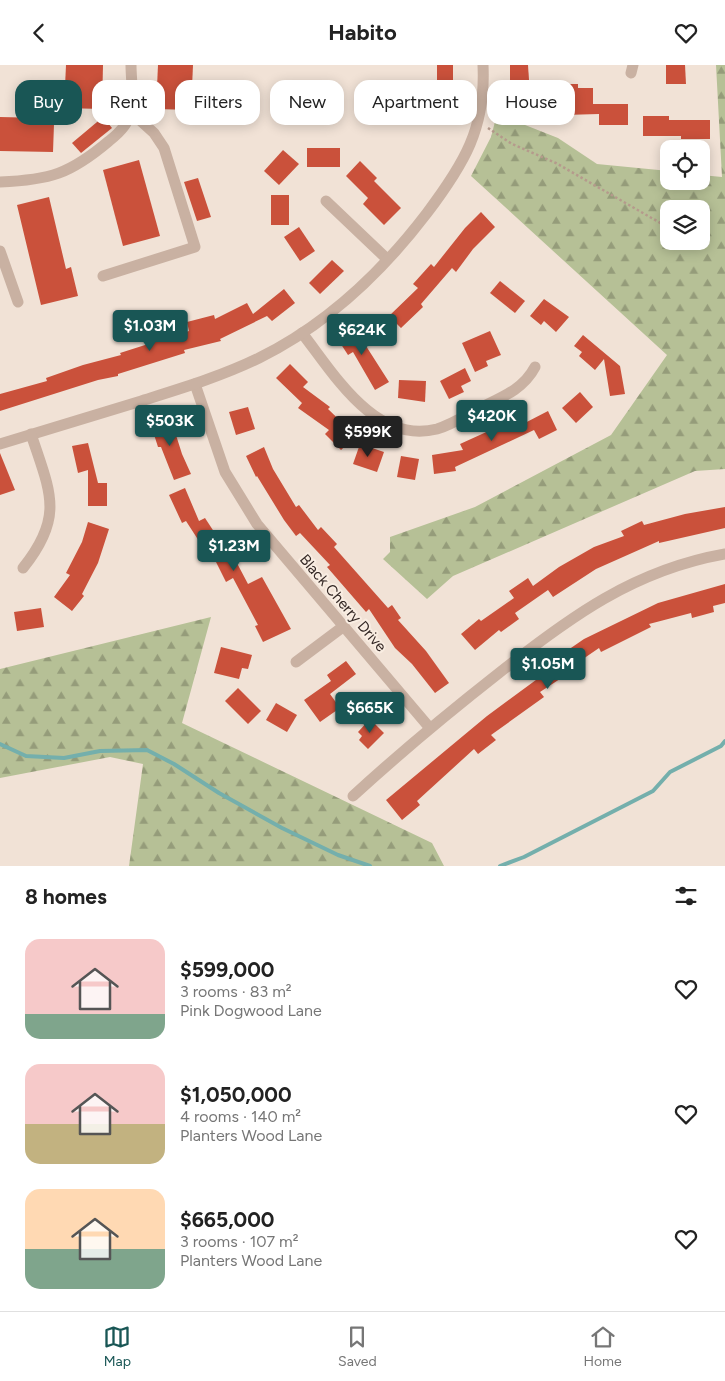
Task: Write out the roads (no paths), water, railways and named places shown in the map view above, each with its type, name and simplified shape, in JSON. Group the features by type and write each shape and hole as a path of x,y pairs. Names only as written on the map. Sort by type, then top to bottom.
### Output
{"street":[{"path":"131,65 131,80"},
{"path":"0,444 195,384 260,358 302,333 342,303 414,230 443,192 476,133 484,95 483,65"},
{"path":"0,182 50,176 77,167 121,131 124,125"},
{"path":"103,276 195,247 164,148 154,133 145,125"},
{"path":"326,201 387,259"},
{"path":"0,251 18,302"},
{"path":"302,333 360,405 374,417 404,429 423,431 445,426 514,391 530,376 535,367"},
{"name":"Black Cherry Drive","path":"195,384 225,472 240,499 279,551 429,727"},
{"path":"23,568 45,535 51,506 48,487 32,434"},
{"path":"353,796 429,727 555,629 612,592 674,566 725,554"},
{"path":"296,662 344,626"}],"waterway":[{"path":"500,866 524,857 653,791 670,772 721,746 725,741"},
{"path":"0,744 26,756 64,758 100,751 147,750 282,828 338,855 370,866"}]}
